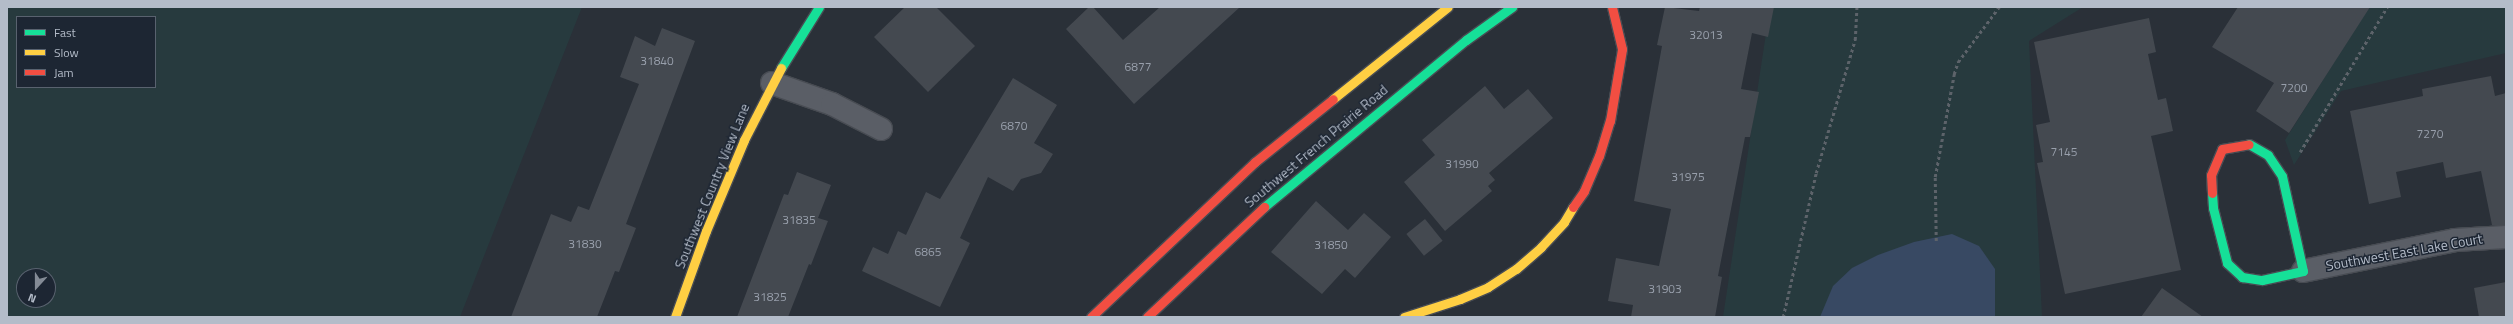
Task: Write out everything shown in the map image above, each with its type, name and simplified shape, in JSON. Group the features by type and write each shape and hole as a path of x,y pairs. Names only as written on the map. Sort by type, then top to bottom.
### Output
{"street":[{"name":"Southwest Country View Lane","path":"675,317 706,231 744,140 772,83 819,7"},
{"name":"Southwest French Prairie Road","path":"1091,317 1255,162 1448,7"},
{"name":"Southwest French Prairie Road","path":"1147,317 1278,194 1466,40 1512,7"},
{"path":"1404,317 1460,299 1488,287 1516,269 1541,247 1564,222 1584,191 1599,156 1610,121 1622,49 1612,7"},
{"path":"772,83 832,104 881,129"},
{"name":"Southwest East Lake Court","path":"2303,271 2282,176 2268,155 2249,144 2222,149 2211,175 2213,208 2218,238 2226,263 2242,277 2262,280 2455,240 2506,237"}],"path":[{"path":"1783,317 1816,173 1855,40 1857,7"},
{"path":"1936,241 1935,177 1954,74 1962,56 1999,7"},
{"path":"2282,176 2302,149 2387,7"}],"green space":[{"path":"7,7 582,7 460,317 7,317"},
{"path":"1770,7 2083,7 2029,41 2042,317 1723,317"},
{"path":"2369,7 2506,7 2506,53 2341,91 2294,165 2285,140"}],"water":[{"path":"1952,234 1979,246 1995,269 1995,317 1820,317 1833,286 1852,268 1878,255 1914,242"}],"building":[{"path":"905,7 936,7 975,46 928,92 874,37"},
{"path":"1089,7 1093,7 1123,40 1160,7 1240,7 1134,104 1066,29"},
{"path":"1665,7 1699,11 1700,7 1774,7 1768,37 1752,33 1741,89 1759,92 1750,137 1745,137 1718,276 1722,277 1715,317 1631,317 1633,305 1608,301 1616,258 1659,266 1671,209 1634,201 1662,46 1657,45"},
{"path":"2238,7 2370,7 2289,133 2256,111 2274,83 2212,47"},
{"path":"2149,18 2156,52 2148,54 2158,100 2166,98 2173,131 2151,136 2181,270 2065,294 2037,163 2043,162 2036,125 2050,122 2034,42"},
{"path":"662,28 695,41 626,224 636,228 619,272 615,271 597,317 511,317 551,214 571,222 578,206 589,210 639,84 620,77 635,36 655,46"},
{"path":"2491,76 2495,96 2506,93 2506,225 2492,225 2481,171 2446,178 2443,162 2396,172 2401,197 2369,204 2350,111 2423,96 2422,89"},
{"path":"1013,78 1057,105 1034,143 1053,154 1041,173 1021,179 1013,191 988,177 960,238 970,243 940,307 862,271 873,247 888,254 898,231 906,235 926,192 940,199"},
{"path":"1485,86 1504,109 1528,89 1553,118 1489,173 1495,180 1488,186 1492,191 1445,231 1404,182 1435,155 1422,140"},
{"path":"797,172 831,185 818,218 828,221 811,265 809,264 788,317 737,317 784,194 788,195"},
{"path":"1316,201 1348,230 1364,213 1391,237 1355,278 1345,269 1322,294 1271,252"},
{"path":"1425,219 1443,241 1424,256 1406,234"},
{"path":"2506,282 2506,317 2479,317 2474,288"},
{"path":"2162,288 2203,317 2141,317"}],"traffic: fast":[{"path":"781,68 819,7"},
{"path":"1264,207 1466,40 1512,7"},
{"path":"2212,193 2213,208 2227,263 2242,277 2262,280 2303,271 2282,176 2268,155 2249,144"}],"traffic: slow":[{"path":"1333,99 1448,7"},
{"path":"675,317 706,231 744,140 781,68"},
{"path":"1404,317 1460,299 1488,287 1516,269 1541,247 1564,222 1573,207"}],"traffic: jam":[{"path":"1573,207 1584,191 1599,156 1610,121 1622,49 1612,7"},
{"path":"1091,317 1255,162 1333,99"},
{"path":"2212,193 2211,175 2222,149 2249,144"},
{"path":"1147,317 1264,207"}]}
